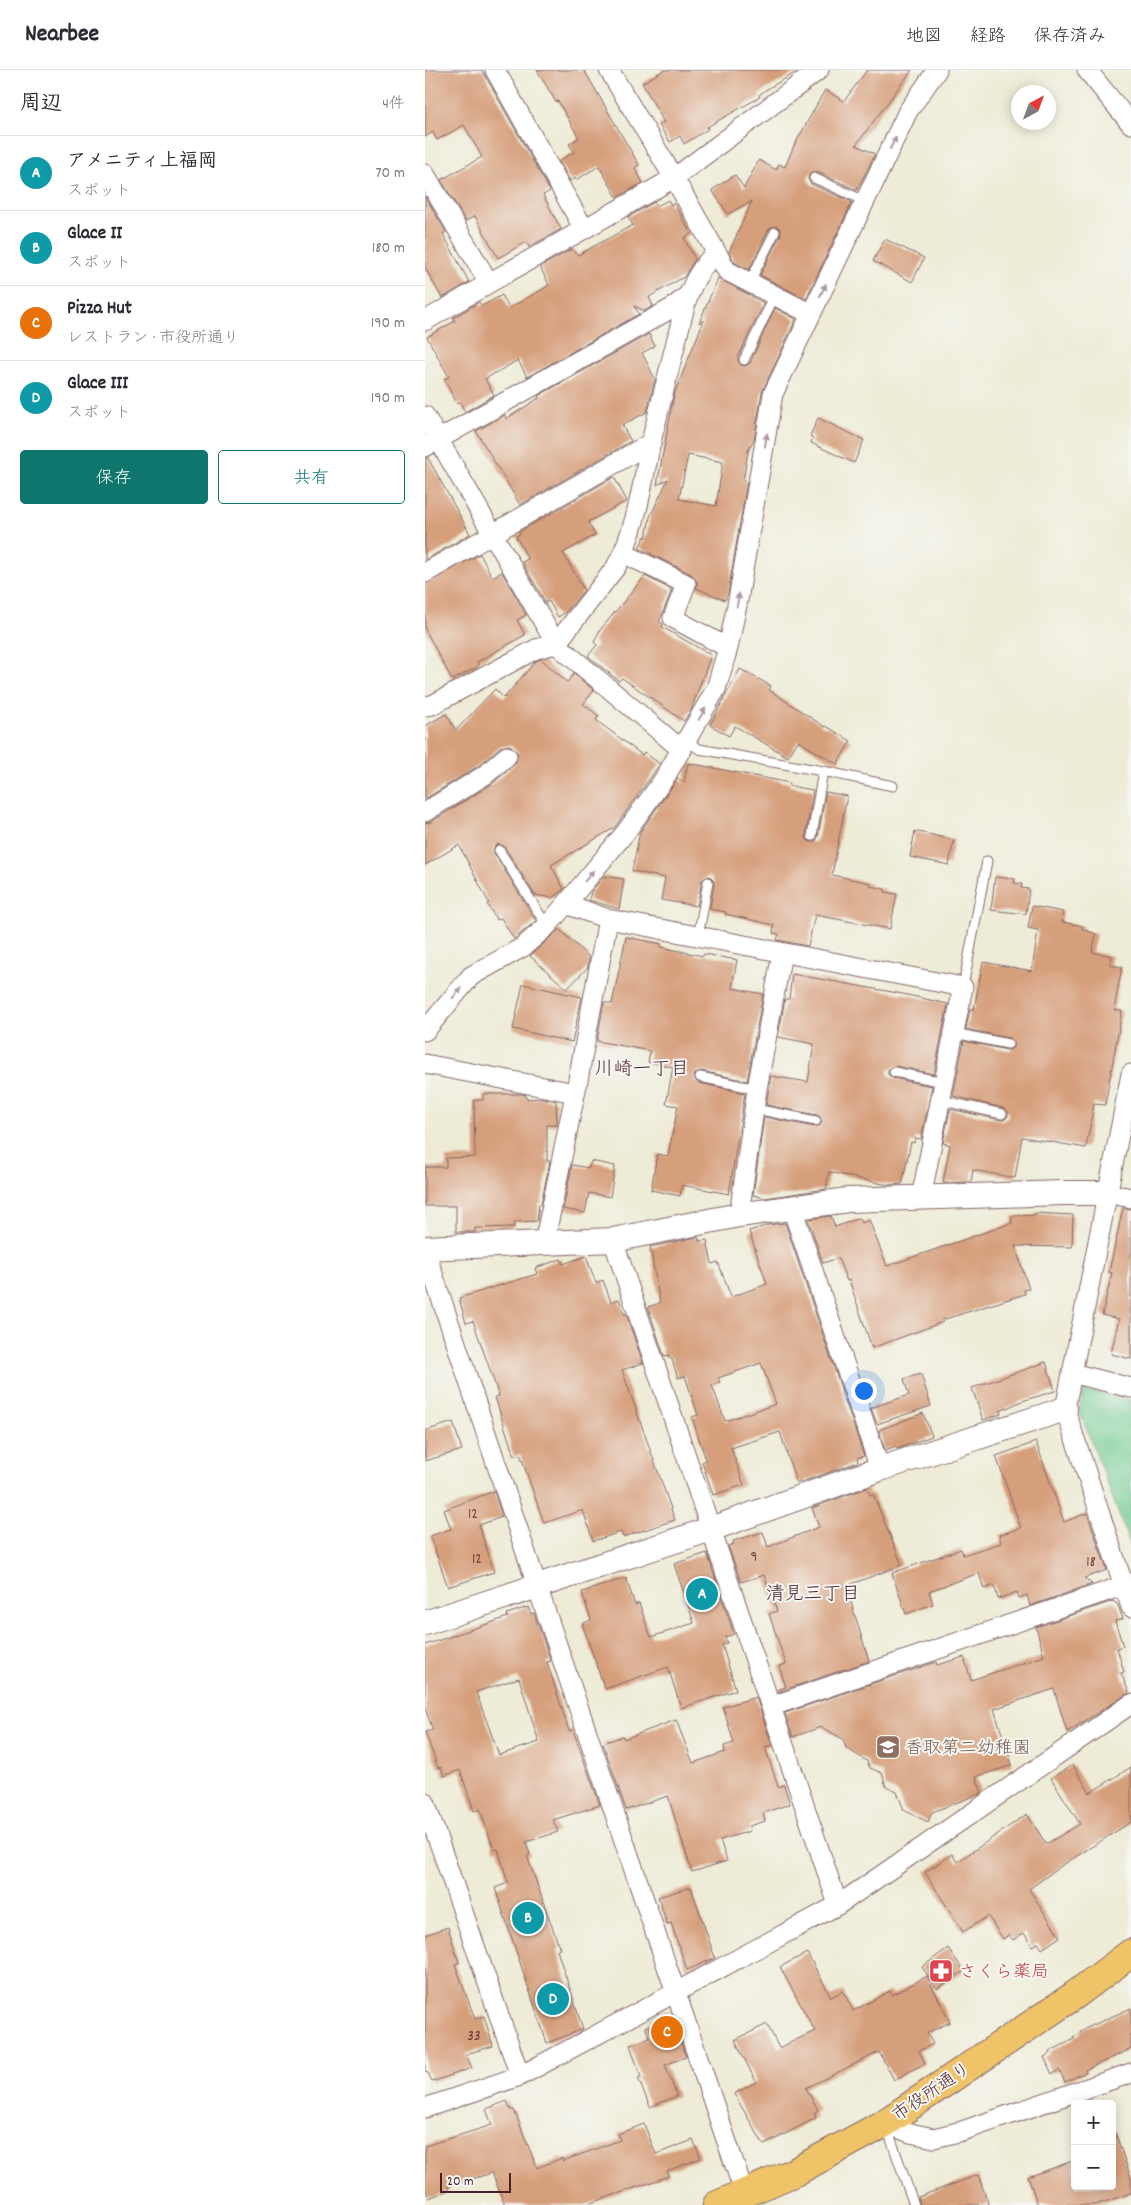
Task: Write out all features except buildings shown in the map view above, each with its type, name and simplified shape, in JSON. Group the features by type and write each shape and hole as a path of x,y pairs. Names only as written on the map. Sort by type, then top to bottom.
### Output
{"main road":[{"name":"市役所通り","path":"717,2205 745,2195 795,2172 885,2123 1075,1995 1131,1953"}],"street":[{"path":"495,70 584,229"},
{"path":"425,322 489,283 674,178 819,70"},
{"path":"425,1031 471,976 523,947 547,926 566,904 625,833 664,779 716,689 728,648 751,531 773,394 908,111 937,70"},
{"path":"1087,70 1131,124"},
{"path":"615,72 727,271 811,314"},
{"path":"425,174 489,283"},
{"path":"425,706 432,705 536,649 556,644 616,567 638,513 652,442 688,295 702,265 716,253"},
{"path":"432,443 663,312 688,295"},
{"path":"425,416 432,443 492,535 556,644 684,745"},
{"path":"425,573 652,442"},
{"path":"623,553 686,584 673,618 728,648"},
{"path":"425,812 485,775 507,756"},
{"path":"566,904 608,920 963,988 921,1198"},
{"path":"544,1244 608,920"},
{"path":"739,1215 757,1089 782,953"},
{"path":"425,1064 575,1093"},
{"path":"1131,1074 1065,1409 1131,1606"},
{"path":"745,2195 537,1586 425,1249 613,1240 739,1215 848,1200 1062,1193 1107,1193 1131,1198"},
{"path":"792,1208 879,1469"},
{"path":"613,1240 838,1905"},
{"path":"1072,1372 1131,1388"},
{"path":"425,1623 711,1529 879,1469 1065,1409"},
{"path":"772,1706 1125,1585"},
{"path":"425,2108 520,2076 838,1905 1131,1704"},
{"path":"425,1802 520,2076"},
{"path":"885,2123 910,2133 934,2138 962,2131 1131,2073"}],"lane":[{"path":"814,178 865,201"},
{"path":"749,282 775,232"},
{"path":"744,360 775,295"},
{"path":"684,745 893,786"},
{"path":"812,836 823,771"},
{"path":"499,850 547,926"},
{"path":"963,988 987,860"},
{"path":"698,936 708,882"},
{"path":"954,1033 1008,1044"},
{"path":"894,1072 1002,1114"},
{"path":"700,1077 757,1089"},
{"path":"755,1109 815,1121"},
{"path":"885,2123 914,2205"}],"green space":[{"path":"1084,1390 1131,1400 1131,1546 1079,1410"}],"place":[{"name":"アメニティ上福岡","path":"702,1594"},
{"name":"香取第二幼稚園","path":"888,1747"},
{"name":"Glace II","path":"528,1918"},
{"name":"さくら薬局","path":"941,1971"},
{"name":"Glace III","path":"553,1999"},
{"name":"Pizza Hut","path":"667,2032"}],"district":[{"name":"川崎一丁目","path":"642,1067"},
{"name":"清見三丁目","path":"813,1592"}]}
